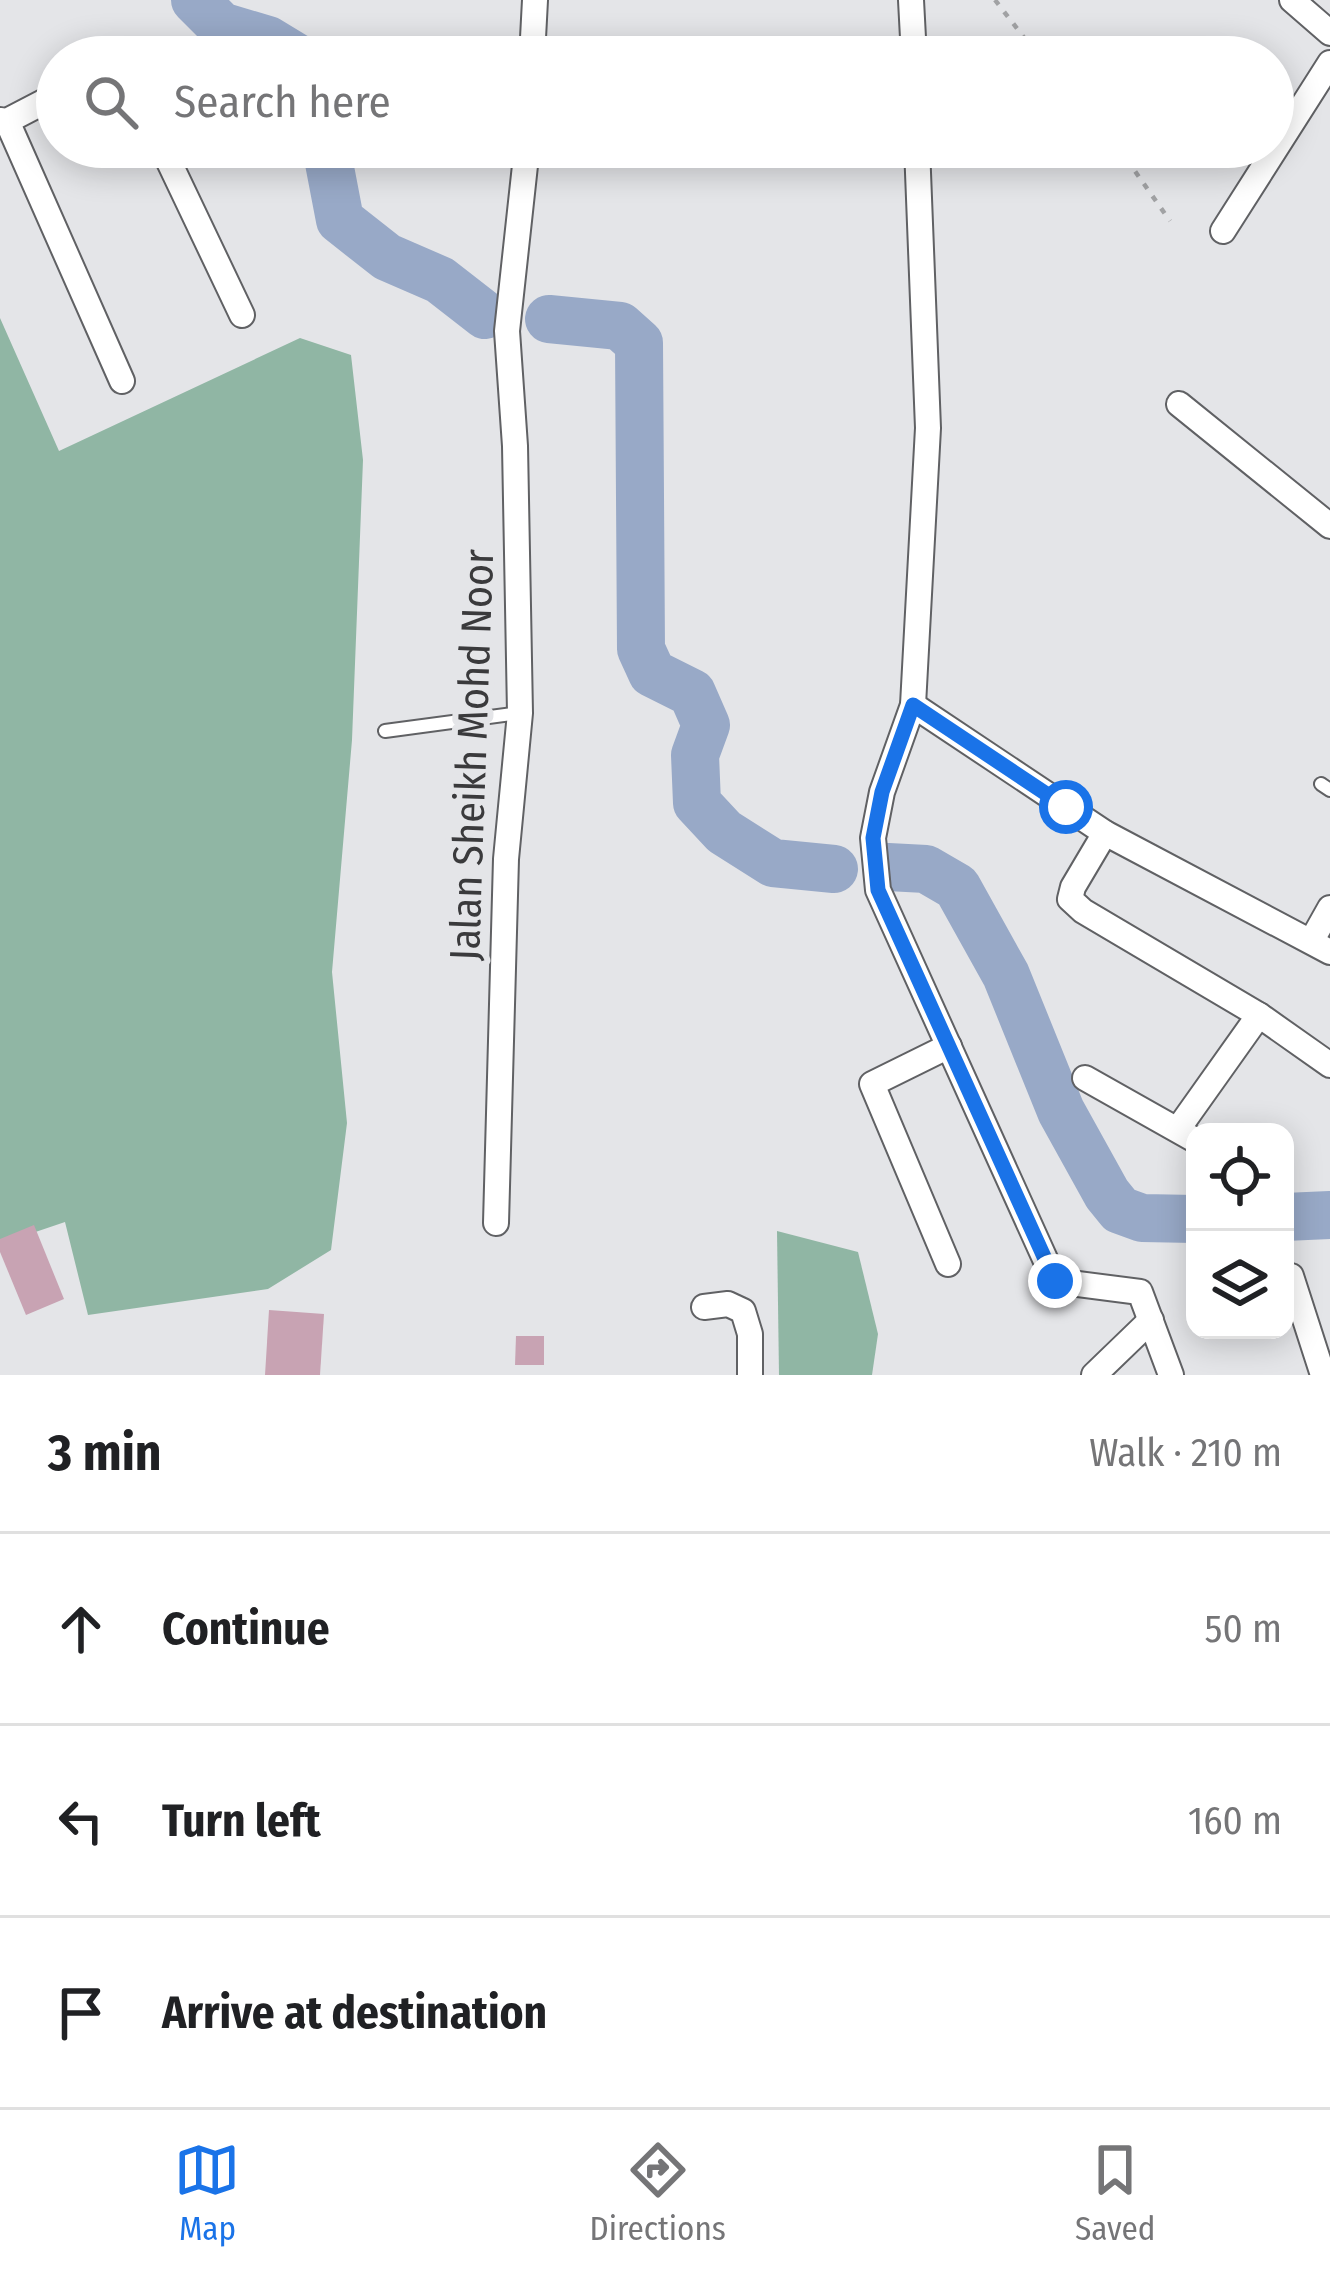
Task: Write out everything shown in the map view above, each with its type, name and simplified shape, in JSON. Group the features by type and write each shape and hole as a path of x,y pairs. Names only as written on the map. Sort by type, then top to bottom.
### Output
{"street":[{"path":"533,36 535,0"},
{"path":"911,0 913,36"},
{"path":"1292,0 1330,33"},
{"path":"1294,120 1330,63"},
{"path":"36,105 3,121 122,381"},
{"path":"172,168 242,315"},
{"name":"Jalan Sheikh Mohd Noor","path":"496,1223 506,859 520,713 515,446 507,331 525,168"},
{"path":"918,168 928,428 913,705 882,792 873,838 878,890 1055,1281 1140,1292 1171,1375"},
{"path":"1223,231 1263,168"},
{"path":"1178,404 1330,526"},
{"path":"913,705 1105,833 1321,946 1330,908"},
{"path":"1105,833 1070,899 1259,1015 1330,1066"},
{"path":"1193,1123 1259,1015"},
{"path":"948,1264 872,1084 949,1046"},
{"path":"1085,1078 1186,1135"},
{"path":"1294,1285 1323,1375"},
{"path":"704,1307 728,1304 743,1311 750,1334 750,1375"},
{"path":"1094,1375 1151,1320"}],"lane":[{"path":"386,731 520,713"}],"path":[{"path":"995,0 1023,36"},
{"path":"1133,168 1170,221"}],"green space":[{"path":"0,318 59,451 300,338 351,355 363,460 352,740 332,972 347,1123 331,1250 268,1289 88,1315 65,1222 0,1244"},
{"path":"777,1231 858,1252 878,1334 872,1375 779,1375"}],"building":[{"path":"34,1225 64,1299 26,1315 0,1252 0,1239"},
{"path":"269,1310 324,1314 320,1375 265,1375"},
{"path":"516,1336 544,1336 544,1365 515,1365"}],"waterway":[{"path":"195,0 221,26 255,36"},
{"path":"330,168 340,220 387,257 440,280 485,315"},
{"path":"549,319 620,326 639,343 641,649 652,673 692,693 706,725 695,755 697,803 724,832 773,863 834,869"},
{"path":"888,867 926,869 957,887 1006,975 1061,1111 1120,1210 1142,1218 1186,1219"},
{"path":"1294,1217 1330,1215"}],"route":[{"path":"1055,1281 878,890 873,838 882,792 913,705 1066,807"}]}
